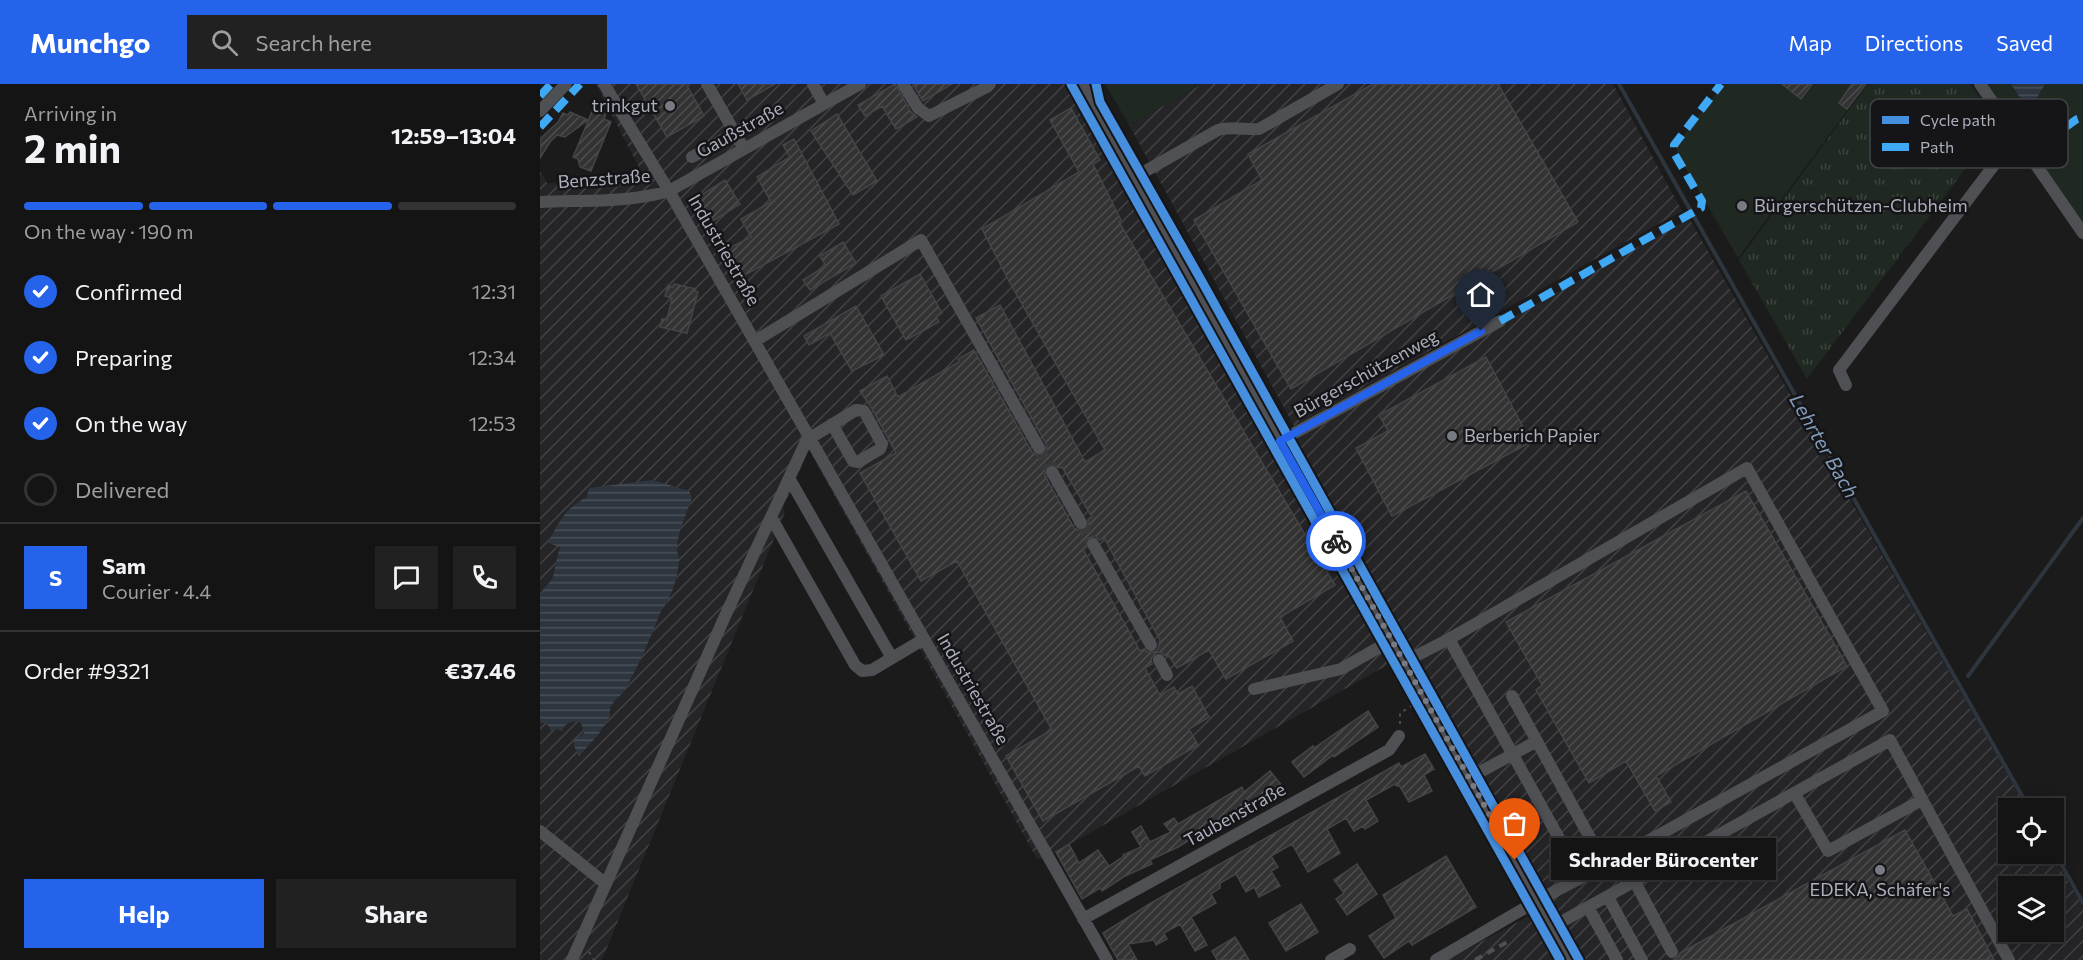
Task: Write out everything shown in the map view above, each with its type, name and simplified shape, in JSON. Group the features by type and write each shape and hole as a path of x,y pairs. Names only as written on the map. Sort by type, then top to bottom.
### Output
{"street":[{"path":"540,111 566,84"},
{"name":"Industriestraße","path":"604,84 669,190 1107,960"},
{"path":"707,84 744,149"},
{"path":"813,84 824,104"},
{"name":"Gaußstraße","path":"669,190 860,84"},
{"path":"903,84 918,108 929,116 990,84"},
{"path":"1082,84 1570,960"},
{"path":"1135,177 1218,130 1230,127 1259,129 1338,84"},
{"path":"1980,84 1990,99"},
{"path":"692,157 735,133"},
{"path":"1846,385 1839,370 1992,168"},
{"path":"2038,168 2083,233"},
{"name":"Benzstraße","path":"540,202 651,196 669,190"},
{"path":"755,341 921,240 1039,448"},
{"name":"Bürgerschützenweg","path":"1280,441 1500,321"},
{"path":"572,960 789,478 809,437 832,424"},
{"path":"1404,662 1449,639 1747,468 1883,711 1538,901 1436,960"},
{"path":"1052,472 1082,523"},
{"path":"789,478 892,658"},
{"path":"771,517 855,665 862,671 872,670 924,639"},
{"path":"1093,544 1151,645"},
{"path":"1449,639 1581,878"},
{"path":"1254,689 1341,669 1392,640"},
{"path":"1159,660 1167,675"},
{"path":"1512,696 1605,865"},
{"name":"Taubenstraße","path":"1083,919 1389,750 1399,736"},
{"path":"1552,927 1890,740 2010,960"},
{"path":"1469,778 1537,741"},
{"path":"1795,794 1828,851 1922,800"},
{"path":"540,831 606,884"},
{"path":"1635,882 1672,952"},
{"path":"1608,897 1642,960"},
{"path":"1588,907 1617,960"},
{"path":"1331,960 1350,949"}],"path":[{"path":"1399,736 1400,713 1425,698"}],"shaded area":[{"path":"596,84 1065,84 1277,450 1689,218 2021,798 1998,798 1998,864 2058,864 2083,907 2083,960 1447,960 1536,912 1398,659 1056,852 1037,859 809,450 783,508 785,512 602,960 540,960 540,171 547,183 601,185 647,183"},
{"path":"1202,84 1613,84 1682,211 1294,426 1129,125"},
{"path":"2011,84 2045,84 2036,99 2021,99"},
{"path":"653,480 689,491 692,497 678,541 679,564 672,593 661,611 623,693 612,704 610,716 598,735 579,756 574,740 584,733 581,723 570,722 562,731 556,729 551,731 548,725 540,722 540,595 552,579 560,547 548,543 567,511 587,497 589,488"}],"green space":[{"path":"1105,84 1202,84 1129,125"},
{"name":"Bürgerschützen-Clubheim","path":"1723,84 1867,84 1738,258 1678,155 1676,145"},
{"path":"1868,84 1970,84 1981,99 1870,99 1870,168 1966,168 1807,379 1739,260"},
{"path":"1979,84 2083,84 2083,230 2039,168 2068,168 2068,99 1990,99"}],"building":[{"path":"636,84 686,84 704,116 667,137"},
{"path":"738,84 775,84 747,100"},
{"path":"895,84 911,112 917,117 896,129 882,106 865,116 858,105"},
{"path":"913,84 952,84 923,101"},
{"path":"1373,84 1498,84 1578,222 1291,389 1194,220 1262,180 1248,154"},
{"path":"1782,84 1812,84 1801,99"},
{"path":"1852,84 1866,84 1847,109 1839,103"},
{"path":"1071,108 1100,160 1093,164 1121,220 1119,222 1335,585 1280,617 1293,641 1226,679 1209,650 1177,668 1168,655 1155,653 1151,659 1152,664 1145,668 1160,695 1174,687 1178,694 1192,686 1209,717 1189,729 1198,745 1145,776 1139,766 1043,821 1006,756 1052,730 957,561 921,581 860,473 896,453 860,391 887,376 898,397 959,362 958,359 974,350 1032,452 1038,456 1044,455 1047,449 1046,444 976,318 1000,305 1085,462 1105,450 982,229 1079,172 1050,120","holes":["1053,464 1059,468 1062,467 1092,517 1088,519 1088,527 1085,530 1080,531 1074,528 1045,476 1045,467","1094,536 1100,540 1104,538 1160,640 1155,652 1147,652 1144,649 1140,651 1083,549 1086,548 1086,539"]},
{"path":"593,109 606,114 604,119 611,122 591,171 580,167 578,159 573,157"},
{"path":"570,112 588,120 565,137 557,135 540,158 540,139 558,122 563,113 568,115"},
{"path":"837,114 877,181 853,195 811,131"},
{"path":"794,139 839,224 741,277 727,249 751,237 741,219 771,202 757,177 790,157 783,145"},
{"path":"725,180 740,204 713,221 698,197"},
{"path":"843,242 856,263 810,290 803,280 826,266 820,256"},
{"path":"920,274 942,313 936,317 939,322 906,340 881,296"},
{"path":"674,284 696,289 695,291 698,292 687,333 660,327 662,319 667,320 672,298 665,296 668,285 673,287"},
{"path":"856,306 884,355 852,371 830,333 809,345 804,336"},
{"name":"Berberich Papier","path":"1486,357 1531,442 1392,516 1356,448 1388,431 1379,415"},
{"path":"1746,491 1847,666 1656,776 1671,802 1655,811 1626,761 1589,783 1536,690 1542,685 1506,622"},
{"path":"1368,711 1378,727 1334,757 1333,755 1304,777 1292,762"},
{"path":"1425,754 1434,769 1424,775 1432,791 1409,802 1399,785 1395,784 1366,800 1378,821 1365,829 1363,826 1354,831 1346,818 1327,829 1340,853 1308,872 1292,844 1271,856 1278,867 1271,871 1280,886 1259,897 1254,887 1246,892 1236,874 1220,883 1220,888 1211,894 1216,903 1191,917 1207,945 1195,951 1180,924 1164,933 1167,939 1156,945 1154,940 1128,944 1137,960 1118,960 1103,933 1151,903 1399,763 1401,767"},
{"path":"1270,771 1283,787 1263,803 1259,797 1178,847 1150,860 1152,864 1082,899 1056,852 1069,844 1079,863 1098,850 1109,866 1123,855 1141,847 1132,832 1141,826 1150,842 1171,832 1164,824 1174,818 1178,824 1242,787 1244,792"},
{"name":"EDEKA, Schäfer's","path":"1905,830 1953,916 1967,909 1994,960 1673,960 1679,957 1680,953"},
{"path":"1446,856 1476,907 1412,945 1409,941 1384,958 1369,936 1396,918 1383,895"},
{"path":"1357,864 1377,894 1347,915 1336,899 1344,893 1334,880"},
{"path":"1301,904 1318,932 1286,951 1269,923"},
{"path":"1235,937 1249,960 1217,960 1212,951"}],"waterway":[{"name":"Lehrter Bach","path":"1619,84 2023,798"},
{"path":"1968,676 2083,518"},
{"name":"Lehrter Bach","path":"2061,864 2083,903"}],"tunnel":[{"path":"1039,448 1052,472"},
{"path":"1081,523 1093,544"}],"railway":[{"path":"1475,960 1509,941"}],"marked path":[{"path":"540,96 551,84"},
{"path":"540,127 580,84"},
{"path":"1500,321 1701,208 1702,201 1674,153 1674,145 1721,84"},
{"path":"2068,125 2083,117"}],"cycle path":[{"path":"1071,84 1560,960"},
{"path":"1096,84 1100,102 1579,960"}],"way so far":[{"path":"1336,541 1515,860"}],"place":[{"name":"trinkgut","path":"670,106"},
{"name":"Bürgerschützen-Clubheim","path":"1742,206"},
{"name":"Berberich Papier","path":"1452,436"},
{"name":"Schrader Bürocenter","path":"1515,860"},
{"name":"EDEKA, Schäfer's","path":"1880,870"}],"route":[{"path":"1336,541 1280,441 1481,331"}]}
